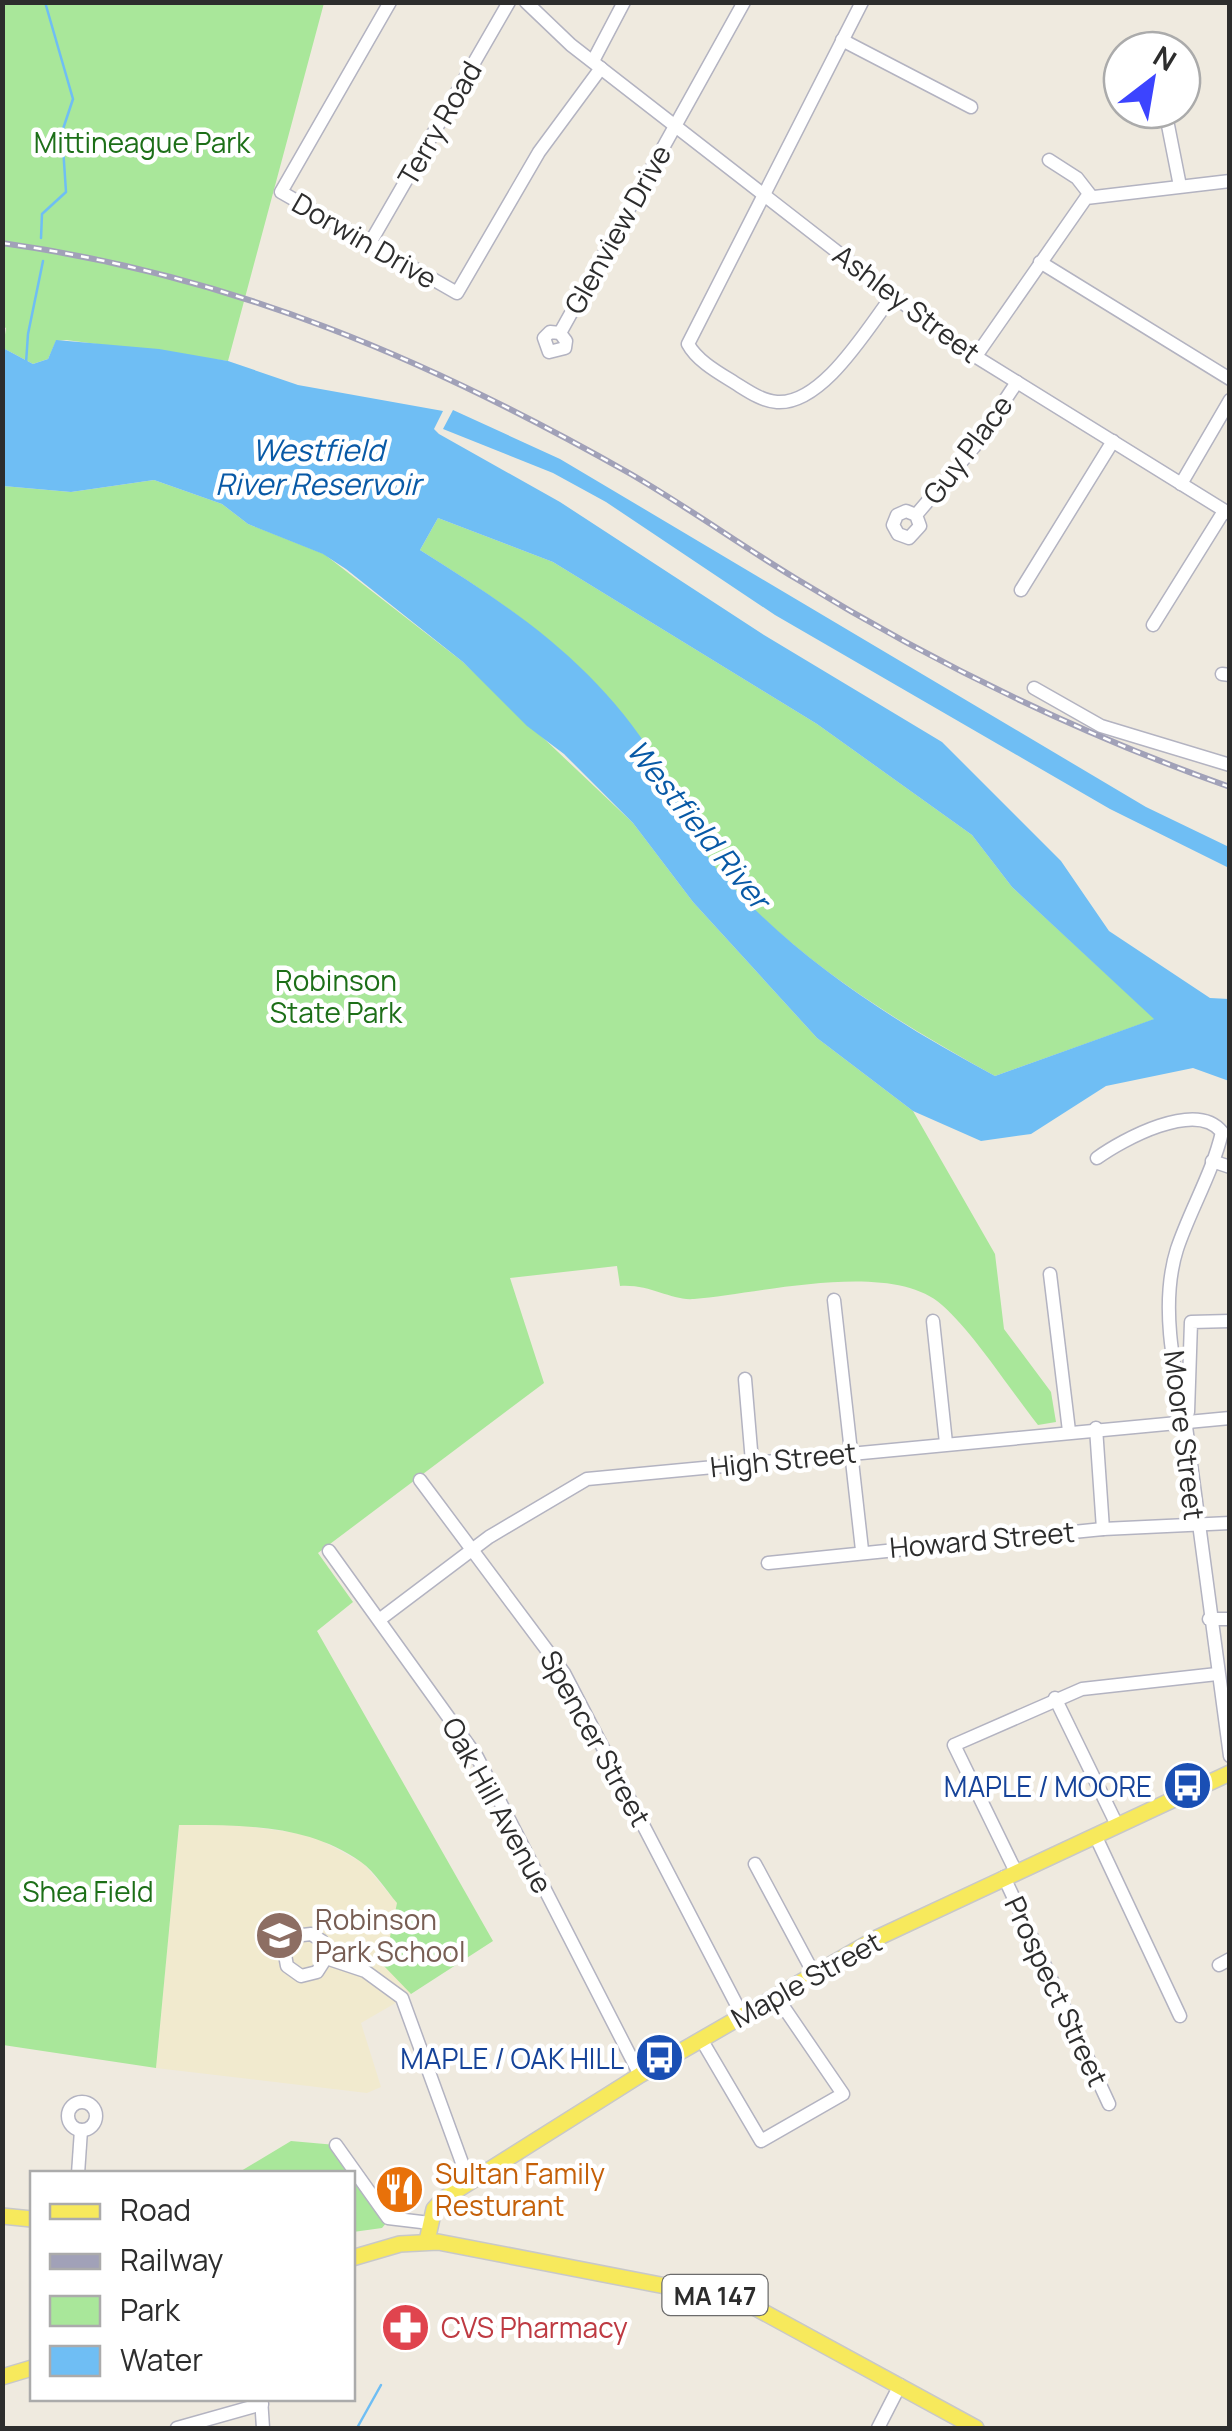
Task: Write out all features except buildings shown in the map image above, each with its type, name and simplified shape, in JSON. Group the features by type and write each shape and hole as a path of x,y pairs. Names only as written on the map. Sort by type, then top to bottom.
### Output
{"main road":[{"name":"Maple Street","path":"430,2224 443,2199 469,2182 640,2075 814,1974 1010,1875 1230,1773"},
{"path":"2,2216 30,2219"},
{"path":"427,2241 430,2224"},
{"name":"MA 147","path":"355,2254 427,2241 743,2302 976,2428"},
{"path":"2,2376 30,2369"}],"street":[{"name":"Dorwin Drive","path":"390,2 282,192 457,293 539,152 597,64"},
{"name":"Terry Road","path":"370,243 509,2"},
{"name":"Ashley Street","path":"526,2 597,64 976,356 1227,513"},
{"path":"597,64 624,2"},
{"name":"Glenview Drive","path":"560,333 744,2"},
{"path":"862,2 762,192 689,339 689,348 764,400 794,400 826,378 893,295"},
{"path":"842,40 971,107"},
{"path":"1169,130 1180,186"},
{"path":"1049,160 1077,178 1091,196"},
{"path":"976,356 1080,203 1091,196 1230,181"},
{"path":"1040,262 1230,379"},
{"name":"Guy Place","path":"916,515 974,447 1017,382"},
{"path":"1181,484 1230,400"},
{"path":"1021,590 1113,442"},
{"path":"1153,625 1227,513"},
{"path":"1034,688 1102,726 1230,766"},
{"name":"Moore Street","path":"1097,1158 1125,1138 1168,1124 1195,1120 1214,1124 1222,1135 1178,1248 1170,1286 1176,1377 1186,1419 1196,1524 1230,1756"},
{"path":"1212,1161 1230,1167"},
{"path":"1050,1274 1069,1431"},
{"path":"834,1300 862,1550"},
{"path":"933,1321 946,1443"},
{"path":"1186,1419 1192,1322 1230,1321"},
{"path":"745,1379 752,1462"},
{"name":"High Street","path":"379,1620 474,1549 587,1478 1186,1419 1230,1418"},
{"path":"1096,1428 1103,1529"},
{"name":"Spencer Street","path":"420,1480 543,1640 576,1692 742,2015"},
{"name":"Howard Street","path":"768,1563 862,1550 1103,1529 1230,1523"},
{"name":"Oak Hill Avenue","path":"329,1551 477,1758 640,2075"},
{"path":"1209,1620 1230,1619"},
{"path":"1117,1825 1056,1698 1097,1686 1217,1674"},
{"name":"Prospect Street","path":"1056,1698 954,1745 1110,2104"},
{"path":"1095,1835 1180,2016"},
{"path":"755,1864 814,1974"},
{"path":"326,1958 365,1971 402,1998 469,2182"},
{"path":"701,2039 762,2142 843,2094 776,1996"},
{"path":"78,2171 81,2130"},
{"path":"336,2145 355,2171"},
{"path":"355,2172 388,2218 430,2224"},
{"path":"878,2428 900,2386"},
{"path":"176,2428 262,2401 264,2428"}],"shaded area":[{"name":"Robinson Park School","path":"179,1825 238,1825 311,1835 363,1863 397,1903 385,1966 411,1994 361,2023 381,2087 367,2093 156,2068"}],"green space":[{"name":"Mittineague Park","path":"3,3 324,3 228,361 66,340 56,341 48,359 33,364 3,348"},
{"name":"Robinson State Park","path":"154,480 222,504 248,524 324,554 463,662 633,823 693,902 817,1038 913,1111 995,1254 1004,1329 1051,1392 1056,1422 1038,1425 967,1331 942,1305 919,1291 891,1284 823,1283 685,1299 641,1287 620,1286 617,1266 510,1278 544,1383 318,1553 353,1602 317,1631 493,1941 411,1994 384,1966 397,1903 361,1862 319,1840 274,1829 179,1825 156,2068 3,2045 3,486 71,492"},
{"path":"438,518 553,562 817,724 972,835 1012,887 1155,1019 995,1076 849,987 782,935 720,874 656,761 580,667 520,618 420,550"},
{"path":"291,2141 336,2145 353,2171 241,2171"},
{"path":"355,2174 387,2222 382,2228 355,2232"}],"water":[{"name":"Westfield River Reservoir","path":"56,340 159,349 228,361 298,385 443,411 434,429 439,434 560,502 764,635 942,742 1061,861 1109,931 1210,998 1229,999 1229,1081 1193,1068 1106,1086 1031,1134 981,1141 913,1111 817,1038 693,902 633,823 564,754 527,726 463,662 346,569 323,554 248,524 222,504 154,480 71,492 3,486 3,348 33,364 48,359","holes":["438,518 553,562 817,724 972,835 1012,887 1154,1019 995,1076 884,1011 815,962 721,874 694,833 657,761 607,695 521,617 420,550"]},
{"path":"453,410 560,459 1146,807 1229,847 1229,868 1110,809 775,615 606,502 553,473 443,429"}],"waterway":[{"path":"41,238 42,214 66,192 62,132 73,99 45,2"},
{"path":"26,363 43,261"},
{"path":"357,2428 381,2385"}],"railway":[{"path":"2,243 169,276 326,327 403,359 479,393 629,473 795,578 952,667 1061,719 1230,787"}],"place":[{"name":"MAPLE / MOORE","path":"1187,1786"},
{"name":"Robinson Park School","path":"280,1935"},
{"name":"MAPLE / OAK HILL","path":"659,2058"},
{"name":"Sultan Family Resturant","path":"400,2189"},
{"name":"CVS Pharmacy","path":"406,2327"}],"water label":[{"name":"Westfield River","path":"699,824"}],"park label":[{"name":"Shea Field","path":"88,1891"}]}
